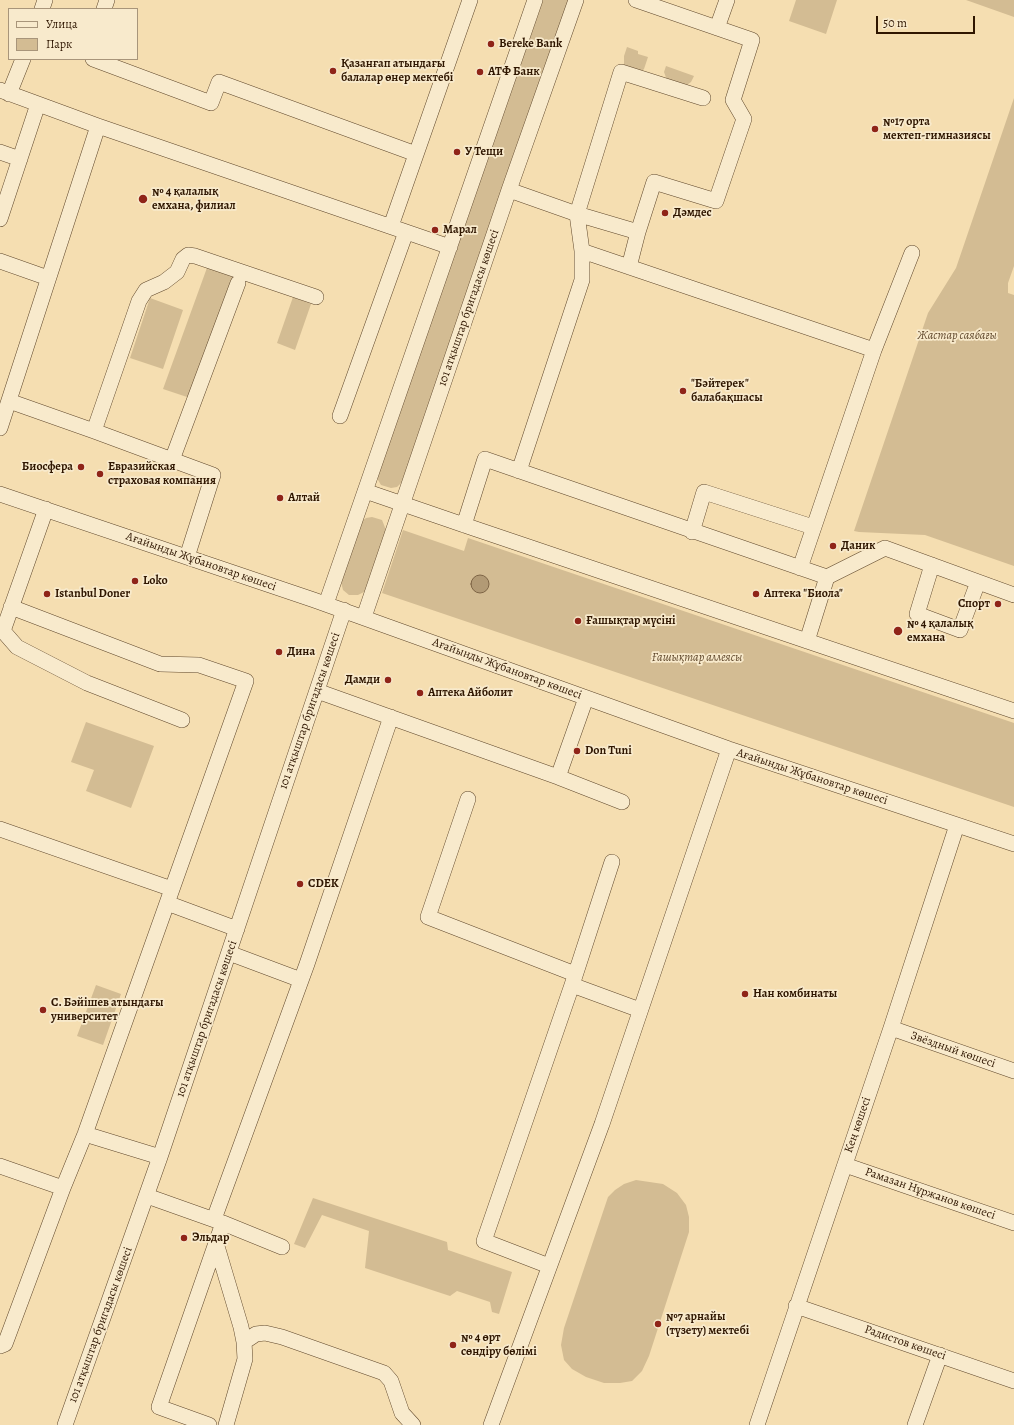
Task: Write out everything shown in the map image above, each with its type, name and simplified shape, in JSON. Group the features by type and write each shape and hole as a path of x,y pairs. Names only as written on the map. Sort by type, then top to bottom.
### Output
{"street":[{"path":"391,226 470,0"},
{"path":"326,604 535,0"},
{"name":"101 атқыштар бригадасы көшесі","path":"364,618 509,190 576,0"},
{"path":"629,267 638,232 654,182 716,201 744,119 733,100 752,40 636,0"},
{"path":"717,28 726,0"},
{"path":"22,60 5,92 98,126 450,247"},
{"path":"96,60 211,103 219,82 416,154"},
{"path":"519,471 582,280 582,251 577,214 621,72 703,98"},
{"path":"0,219 38,104"},
{"path":"0,428 98,126"},
{"path":"0,152 20,159"},
{"path":"509,190 577,214 638,232"},
{"path":"340,416 406,232"},
{"path":"582,251 874,350"},
{"path":"800,568 874,350 912,253"},
{"path":"94,431 139,300 146,290 164,282 177,272 183,259 188,255 195,256 316,297"},
{"path":"0,261 48,278"},
{"path":"172,460 238,283"},
{"path":"9,401 213,475 186,557"},
{"path":"464,525 485,459 692,532 827,577 885,548 1014,595"},
{"path":"365,491 1014,711"},
{"path":"692,532 704,492 813,527"},
{"name":"Ағайынды Жұбановтар көшесі","path":"0,494 344,610 729,749 1014,844"},
{"path":"46,509 1,631 17,647 87,683 182,720"},
{"path":"932,565 917,614 960,630 978,582"},
{"path":"807,641 827,577"},
{"path":"0,1346 5,1344 63,1188 85,1134 246,681 199,665 160,664 11,607"},
{"name":"101 атқыштар бригадасы көшесі","path":"65,1425 160,1157 344,610"},
{"path":"317,691 558,777 622,802"},
{"path":"558,777 586,698"},
{"path":"209,1425 159,1407 216,1242 218,1221 391,717"},
{"path":"491,1425 602,1124 729,749"},
{"path":"468,799 428,917 574,979 640,1010"},
{"name":"Кең көшесі","path":"757,1425 891,1028 957,825"},
{"path":"0,829 170,896 237,929"},
{"path":"549,1266 484,1241 574,979 612,862"},
{"path":"229,953 301,980"},
{"name":"Звёздный көшесі","path":"891,1028 1014,1071"},
{"path":"85,1134 160,1157"},
{"name":"Рамазан Нұржанов көшесі","path":"845,1165 1014,1223"},
{"path":"0,1166 63,1188"},
{"path":"146,1196 218,1221 282,1247"},
{"path":"216,1242 241,1327 245,1359 226,1425"},
{"name":"Радистов көшесі","path":"796,1306 1014,1381"},
{"path":"244,1342 256,1334 265,1333 282,1337 384,1373 391,1381 402,1413 413,1425"},
{"path":"915,1425 940,1355"}],"green space":[{"path":"543,0 569,0 402,482 397,487 391,488 381,485 378,480 378,475"},
{"path":"796,0 837,0 826,34 789,21"},
{"path":"966,0 1014,0 1014,17"},
{"path":"627,47 638,51 638,54 648,57 644,69 641,72 624,66 624,56"},
{"path":"666,66 694,76 691,82 687,85 668,83 664,72"},
{"name":"Жастар саябағы","path":"1014,98 1014,266 1008,283 1008,293 1014,295 1014,566 925,535 854,531 928,313 956,268"},
{"path":"208,265 234,275 190,398 163,389"},
{"path":"293,297 311,304 295,350 277,343"},
{"path":"150,298 183,310 163,369 130,358"},
{"path":"372,517 382,520 386,530 366,591 358,595 349,595 343,590 341,582 362,521 366,518"},
{"name":"Ғашықтар аллеясы","path":"403,530 464,551 468,538 1014,723 1014,807 382,593"},
{"path":"86,722 154,746 131,808 86,791 94,770 71,762"},
{"path":"96,985 121,994 103,1045 77,1036"},
{"path":"636,1180 663,1184 677,1193 686,1205 689,1217 689,1232 649,1356 642,1371 632,1381 604,1383 586,1377 572,1369 564,1360 561,1345 564,1328 608,1197 624,1184"},
{"path":"313,1198 447,1242 448,1250 512,1272 499,1314 492,1312 490,1302 457,1291 450,1296 365,1268 369,1231 322,1215 305,1248 294,1244"}],"shaded area":[{"path":"480,575 486,578 489,584 486,590 480,593 474,590 471,584 474,578"}],"place":[{"name":"Bereke Bank","path":"491,44"},
{"name":"Қазанғап атындағы балалар өнер мектебі","path":"333,71"},
{"name":"АТФ Банк","path":"480,72"},
{"name":"№17 орта мектеп-гимназиясы","path":"875,129"},
{"name":"У Тещи","path":"457,152"},
{"name":"№ 4 қалалық емхана, филиал","path":"143,199"},
{"name":"Дәмдес","path":"665,213"},
{"name":"Марал","path":"435,230"},
{"name":"\"Бәйтерек\" балабақшасы","path":"683,391"},
{"name":"Биосфера","path":"81,467"},
{"name":"Евразийская страховая компания","path":"100,474"},
{"name":"Алтай","path":"280,498"},
{"name":"Даник","path":"833,546"},
{"name":"Loko","path":"135,581"},
{"name":"Istanbul Doner","path":"47,594"},
{"name":"Аптека \"Биола\"","path":"756,594"},
{"name":"Спорт","path":"998,604"},
{"name":"Ғашықтар мүсіні","path":"578,621"},
{"name":"№ 4 қалалық емхана","path":"898,631"},
{"name":"Дина","path":"279,652"},
{"name":"Дамди","path":"388,680"},
{"name":"Аптека Айболит","path":"420,693"},
{"name":"Don Tuni","path":"577,751"},
{"name":"CDEK","path":"300,884"},
{"name":"Нан комбинаты","path":"745,994"},
{"name":"С. Бәйішев атындағы университет","path":"43,1010"},
{"name":"Эльдар","path":"184,1238"},
{"name":"№7 арнайы (түзету) мектебі","path":"658,1324"},
{"name":"№ 4 өрт сөндіру бөлімі","path":"453,1345"}]}
